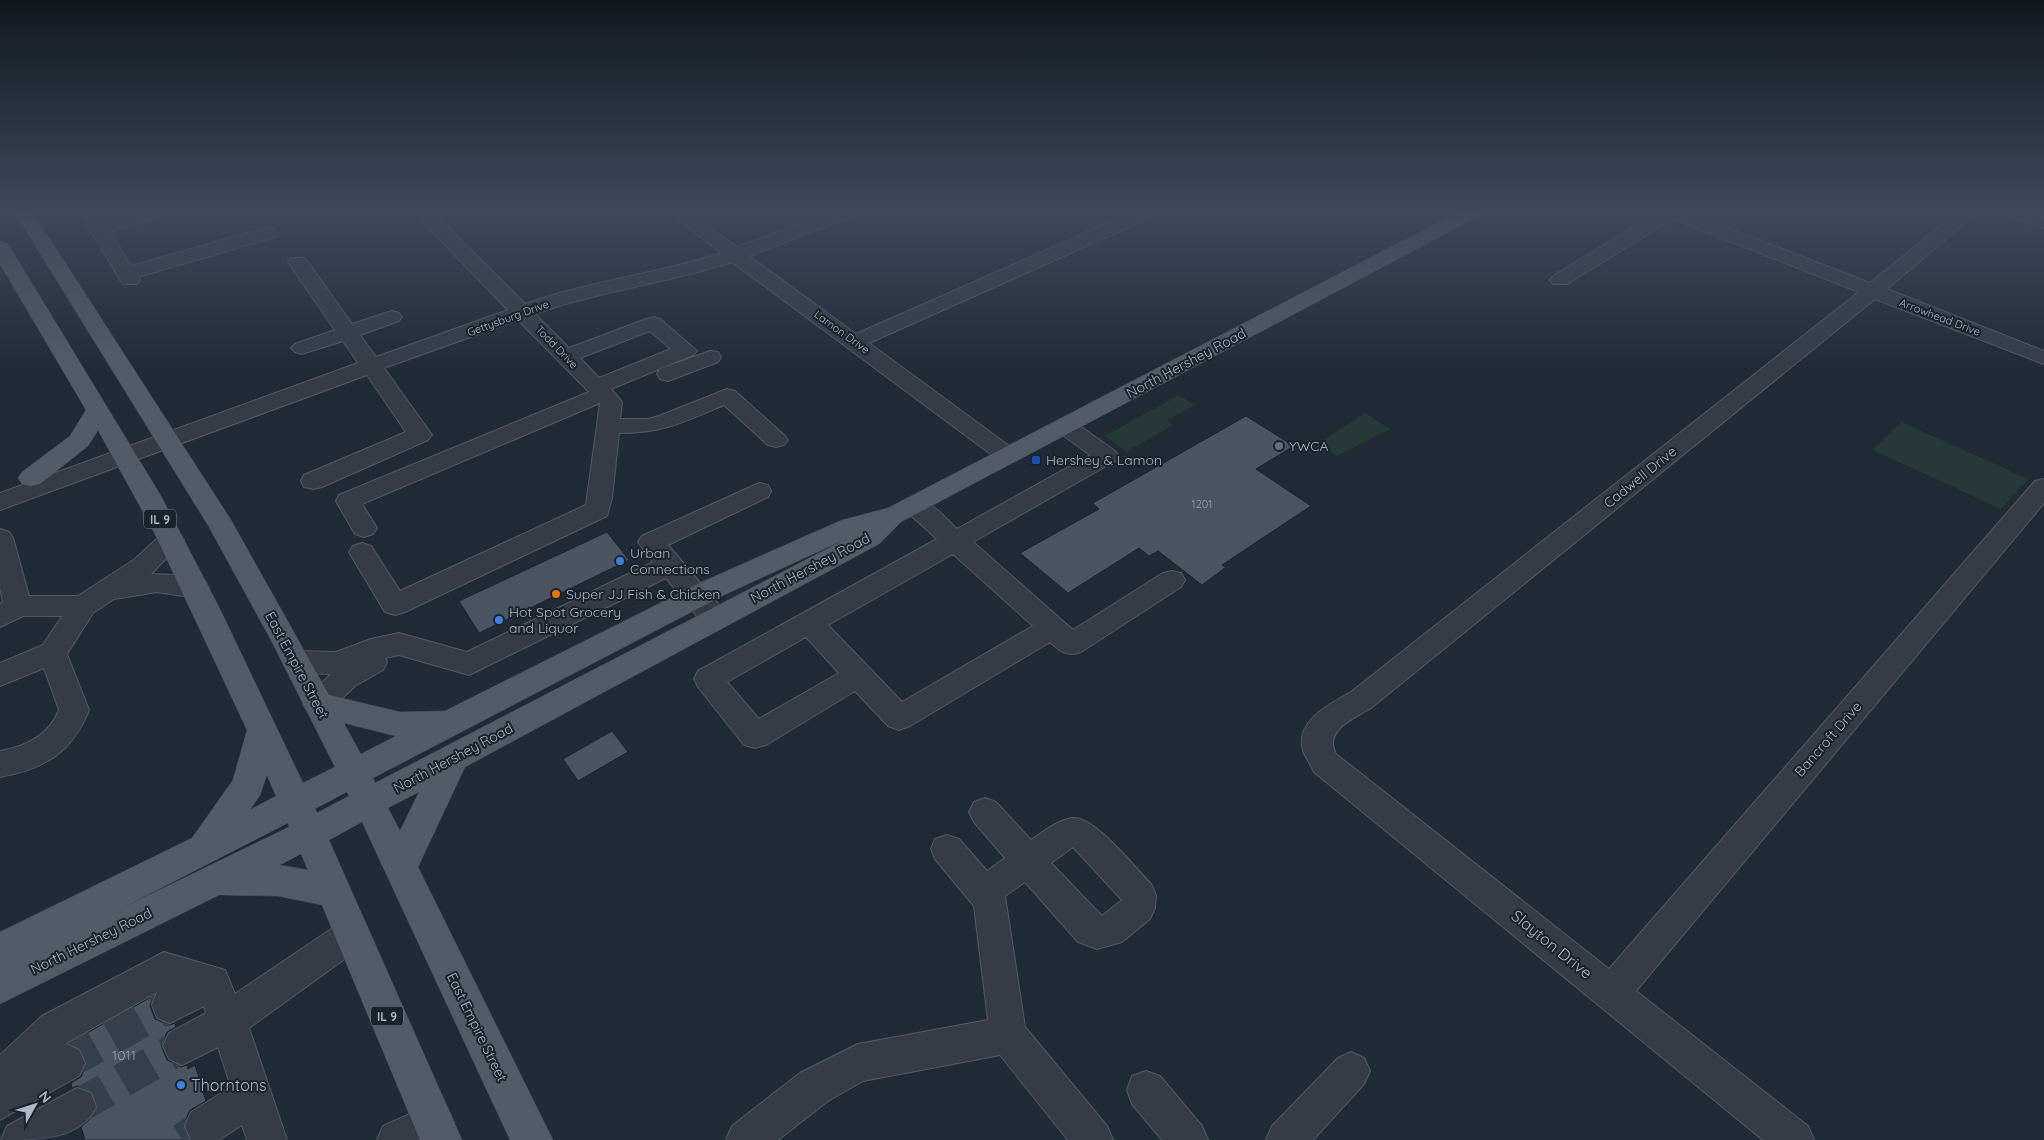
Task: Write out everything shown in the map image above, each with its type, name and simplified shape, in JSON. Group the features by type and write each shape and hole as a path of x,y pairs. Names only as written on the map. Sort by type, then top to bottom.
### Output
{"main road":[{"name":"IL 9","path":"10,264 123,452 196,588 297,802 437,1132"},
{"name":"East Empire Street","path":"54,264 169,438 240,558 297,662 368,803 532,1140"},
{"name":"North Hershey Road","path":"0,951 209,865 310,833 870,538 906,510 1373,264"},
{"path":"0,291 26,294"},
{"path":"31,478 79,441 98,410"},
{"name":"North Hershey Road","path":"0,986 209,865 297,802 765,563 851,526 906,510"},
{"path":"318,704 400,725 451,723"},
{"path":"262,729 248,785 209,865 335,892"},
{"path":"400,869 432,798 454,758"}],"street":[{"path":"120,264 128,277 168,264"},
{"path":"300,264 420,435 313,481"},
{"name":"Todd Drive","path":"475,264 602,393"},
{"name":"Gettysburg Drive","path":"123,452 372,368 523,312 602,288 662,277 701,264"},
{"name":"Lamon Drive","path":"750,264 1008,456"},
{"path":"855,342 1030,264"},
{"path":"1560,280 1586,264"},
{"name":"Arrowhead Drive","path":"1805,264 2044,358"},
{"name":"Cadwell Drive","path":"1316,744 1319,730 1330,719 1361,700 1906,264"},
{"path":"302,348 392,317"},
{"path":"566,356 653,323 686,351 602,393 348,501 363,540 395,605 598,510 611,402 602,393"},
{"path":"602,393 710,357"},
{"path":"608,426 648,426 657,424 727,396 776,440"},
{"path":"858,674 755,736 708,679 1107,456 1065,426"},
{"path":"0,489 31,478 123,452"},
{"path":"0,502 123,452"},
{"name":"Bancroft Drive","path":"1612,992 1734,847 2044,487"},
{"path":"715,620 652,542 760,491"},
{"path":"906,510 954,541 1071,645 1172,580"},
{"path":"0,538 9,611 90,600 144,582 161,581 196,588"},
{"path":"0,675 52,653 90,600 144,566 171,540"},
{"path":"297,662 338,663 371,650 396,645 470,664 670,565"},
{"path":"809,622 899,718 1052,628"},
{"path":"318,704 345,678 374,662 396,645"},
{"path":"0,764 23,760 50,745 68,725 74,710 52,653"},
{"name":"Slayton Drive","path":"1316,744 1318,752 1325,763 1794,1140"},
{"path":"984,892 1028,861 985,812"},
{"path":"947,849 990,900 1008,1035 1093,1140"},
{"path":"182,1046 228,1021 352,934"},
{"path":"0,1081 55,1029 164,969 212,982"},
{"path":"212,982 228,1021 252,1096 262,1138"},
{"path":"170,1005 212,982"},
{"path":"746,1140 814,1087 858,1063 1008,1035"},
{"path":"0,1101 66,1063"},
{"path":"1286,1140 1351,1070"},
{"path":"1146,1090 1188,1140"},
{"path":"205,1126 252,1096"},
{"path":"21,1140 77,1107"},
{"path":"397,1140 437,1132"}],"shaded area":[{"path":"1179,395 1195,405 1167,420 1173,425 1126,452 1105,436"},
{"path":"1365,413 1390,429 1337,456 1318,444"},
{"path":"1901,422 2028,479 2001,509 1873,450"}],"building":[{"path":"1246,416 1294,446 1256,469 1311,506 1222,565 1226,567 1202,585 1158,551 1149,556 1139,548 1068,593 1020,553 1099,509 1093,503"},
{"path":"607,532 629,560 479,633 459,601"},
{"path":"612,731 628,752 578,781 563,759"},
{"name":"Thorntons","path":"153,996 150,1006 155,1019 169,1025 175,1023 176,1027 167,1032 161,1045 167,1060 181,1067 187,1065 188,1069 195,1065 206,1101 190,1110 183,1125 189,1140 85,1140 81,1127 90,1119 98,1106 92,1091 78,1086 72,1088 71,1083 81,1077 87,1062 81,1049 69,1043"}],"tunnel":[{"path":"66,1063 170,1005"},
{"path":"77,1107 182,1046"},
{"path":"182,1140 205,1126"}],"place":[{"name":"YWCA","path":"1279,446"},
{"name":"Hershey & Lamon","path":"1036,460"},
{"name":"Urban Connections","path":"620,561"},
{"name":"Super JJ Fish & Chicken","path":"556,594"},
{"name":"Hot Spot Grocery and Liquor","path":"499,620"},
{"name":"Thorntons","path":"181,1085"}]}
